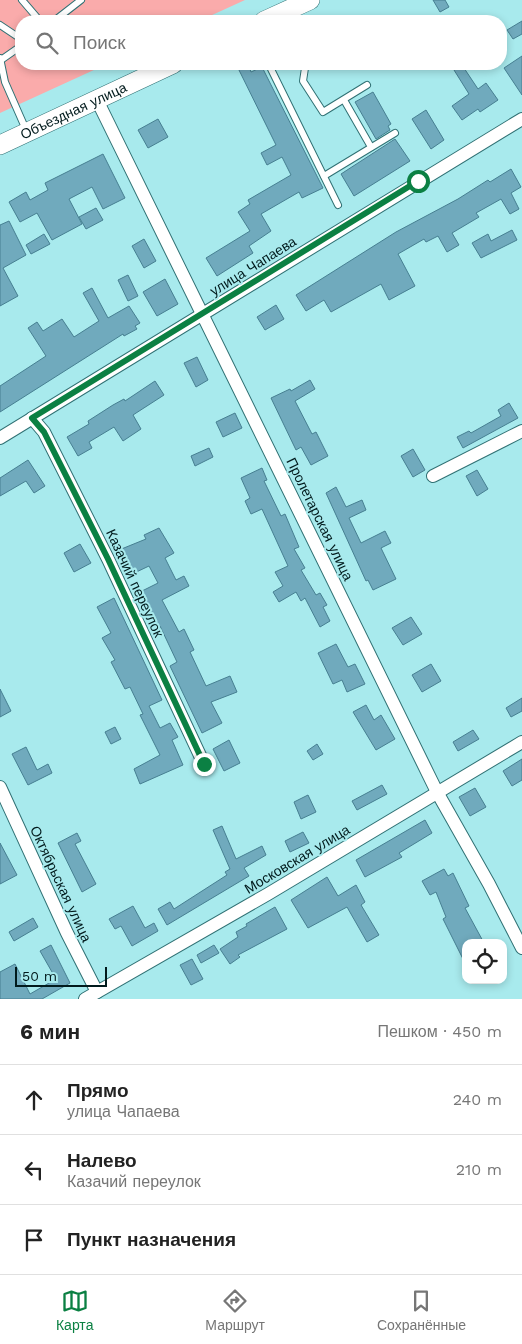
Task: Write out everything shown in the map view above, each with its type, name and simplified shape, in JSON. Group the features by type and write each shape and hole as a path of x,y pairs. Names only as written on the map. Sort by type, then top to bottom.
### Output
{"street":[{"path":"282,15 310,0"},
{"name":"Объездная улица","path":"0,145 160,70"},
{"name":"Пролетарская улица","path":"96,100 437,792 522,948"},
{"name":"улица Чапаева","path":"0,438 522,119"},
{"name":"Казачий переулок","path":"32,418 44,432 108,559 204,764"},
{"path":"434,476 522,431"},
{"name":"Московская улица","path":"85,999 268,894 522,742"},
{"name":"Октябрьская улица","path":"0,787 3,804 97,992"}],"lane":[{"path":"22,0 35,15"},
{"path":"62,15 81,0"},
{"path":"0,25 15,35"},
{"path":"15,50 1,59 1,71 27,133"},
{"path":"271,70 338,205"},
{"path":"305,70 303,81 323,112 367,86"},
{"path":"344,100 371,147"},
{"path":"324,176 395,133"}],"shaded area":[{"path":"0,0 245,0 212,15 15,15 15,70 94,70 0,113"}],"building":[{"path":"433,0 445,0 449,7 440,12"},
{"path":"522,21 522,34 513,39 507,30"},
{"path":"522,56 522,95 505,70 507,70 507,66"},
{"path":"239,70 250,70 251,72 264,70 323,188 302,198 299,192 261,214 271,231 249,246 253,253 217,276 206,258 250,231 238,212 250,204 248,200 291,175 282,157 267,165 261,153 276,145"},
{"path":"454,70 465,70 478,89 486,83 498,100 480,112 478,109 462,120 452,106 469,94"},
{"path":"373,92 391,124 388,126 390,130 376,139 355,102"},
{"path":"426,110 444,140 431,149 412,119"},
{"path":"158,119 168,137 148,148 138,130"},
{"path":"395,139 410,161 354,196 341,174"},
{"path":"103,154 125,198 103,209 92,187 69,199 82,224 52,240 37,213 20,222 9,202 26,192 30,200 48,190 45,183"},
{"path":"511,169 521,187 511,193 519,209 510,214 501,199 476,213 479,217 452,233 459,245 447,252 438,236 426,242 424,239 398,254 415,286 389,300 381,284 331,312 324,300 306,311 296,295 396,232"},
{"path":"96,208 103,220 86,229 79,217"},
{"path":"9,221 26,255 3,268 18,296 0,306 0,225"},
{"path":"512,230 517,240 481,258 472,243 488,234 491,241"},
{"path":"44,234 50,244 31,254 26,245"},
{"path":"144,239 156,261 144,268 132,246"},
{"path":"128,275 138,296 128,301 118,280"},
{"path":"165,279 178,304 157,316 143,292"},
{"path":"92,288 108,318 129,306 140,323 135,326 137,329 124,336 123,334 0,412 0,386 46,356 28,328 37,322 43,331 62,319 74,337 99,321 83,293"},
{"path":"276,305 284,319 265,330 257,317"},
{"path":"197,357 208,380 196,387 184,363"},
{"path":"310,380 315,389 295,401 312,434 316,432 328,456 311,465 301,447 296,450 271,398 290,389 291,391"},
{"path":"155,381 164,395 133,415 141,429 123,441 114,427 89,442 92,448 78,456 67,437 89,424 88,421 113,405 124,399 125,401"},
{"path":"509,403 518,418 463,448 457,437 469,431 471,433 501,416 498,410"},
{"path":"235,413 242,428 223,437 216,422"},
{"path":"209,448 213,457 195,466 191,456"},
{"path":"413,449 425,470 413,477 401,456"},
{"path":"28,460 45,486 34,493 26,481 0,496 0,478"},
{"path":"262,468 267,480 264,481 281,516 285,514 299,547 294,549 305,568 301,570 316,595 320,593 327,605 323,607 330,621 320,627 305,598 301,601 296,592 279,602 273,592 283,586 275,572 288,566 262,509 251,514 245,501 250,498 241,478"},
{"path":"477,470 488,489 477,496 466,476"},
{"path":"336,487 346,507 362,500 366,510 349,518 361,543 385,531 391,543 381,548 396,579 373,590 368,580 366,581 326,493"},
{"path":"159,528 174,553 165,558 176,580 184,576 189,586 162,600 179,632 184,629 194,650 190,652 206,686 230,676 237,692 211,702 222,723 202,733 170,666 177,662 160,626 153,630 136,594 158,583 149,566 130,575 119,550 146,539 144,535"},
{"path":"80,544 91,563 74,572 64,553"},
{"path":"114,598 162,700 149,706 160,728 170,723 178,737 172,740 183,765 140,784 134,769 160,755 140,715 143,714 130,687 125,689 111,662 115,660 102,638 111,633 97,607"},
{"path":"411,617 422,634 403,645 392,628"},
{"path":"336,644 348,667 355,664 365,684 347,692 342,680 333,684 318,653"},
{"path":"431,664 441,681 422,692 412,675"},
{"path":"0,689 11,711 0,717"},
{"path":"522,698 522,711 511,717 506,708"},
{"path":"366,705 374,720 381,715 395,739 376,750 353,712"},
{"path":"115,727 121,739 111,744 105,732"},
{"path":"473,730 479,739 458,751 453,742"},
{"path":"229,740 240,763 224,771 213,749"},
{"path":"317,744 323,754 313,760 307,751"},
{"path":"26,747 37,770 48,764 52,773 28,785 12,754"},
{"path":"522,759 522,780 512,786 503,771"},
{"path":"382,785 387,794 357,810 352,801"},
{"path":"475,788 486,807 470,816 459,797"},
{"path":"308,795 316,812 301,819 294,802"},
{"path":"425,820 432,833 399,853 402,857 365,877 356,860"},
{"path":"222,826 236,859 262,846 266,855 244,868 249,876 167,925 158,909 170,902 174,909 227,875 225,872 230,869 213,830"},
{"path":"303,832 309,843 290,852 285,841"},
{"path":"77,833 81,841 75,844 96,884 82,892 58,843"},
{"path":"0,843 17,875 0,884"},
{"path":"444,869 448,876 453,873 469,906 465,908 482,939 462,939 462,957 443,919 446,917 436,892 430,895 422,881"},
{"path":"327,877 338,896 356,885 365,902 361,905 379,935 367,942 347,907 308,928 291,900"},
{"path":"133,906 145,928 154,923 158,931 132,946 121,926 115,929 109,919"},
{"path":"275,907 287,929 238,955 240,957 230,964 220,949 238,937 236,932 247,926 246,924"},
{"path":"33,918 38,927 14,941 9,932"},
{"path":"51,945 70,983 42,999 0,999 0,972 15,964 30,994 56,979 40,951"},
{"path":"214,945 219,953 201,963 197,955"},
{"path":"192,959 203,979 191,985 180,965"}],"route":[{"path":"204,764 108,559 44,432 32,418 224,302 418,181"}]}
